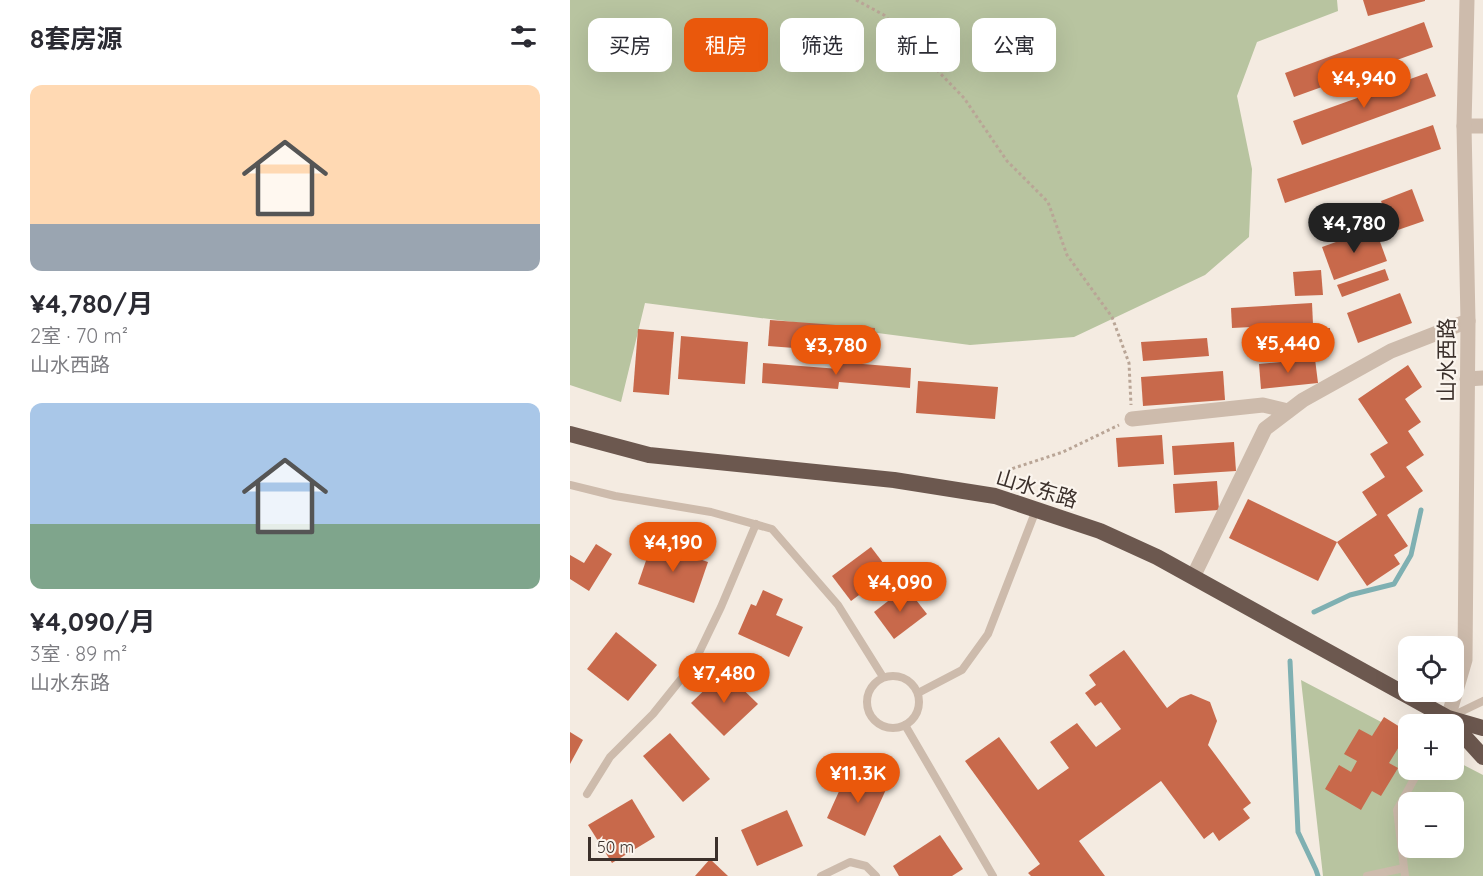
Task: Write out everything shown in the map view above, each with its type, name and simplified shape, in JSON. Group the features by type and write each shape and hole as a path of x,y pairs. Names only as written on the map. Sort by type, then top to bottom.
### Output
{"highway":[{"name":"山水东路","path":"570,434 649,455 894,480 994,496 1100,531 1157,557 1383,681 1436,714"},
{"name":"山水东路","path":"1464,725 1483,728"},
{"name":"山水东路","path":"1464,737 1483,757"}],"street":[{"name":"山水西路","path":"1452,714 1465,660 1475,378 1468,321 1464,126 1467,0"},
{"path":"1464,126 1483,126"},
{"path":"1193,577 1265,429 1303,400 1391,351 1468,321"},
{"path":"1132,419 1263,405 1288,411"}],"lane":[{"path":"570,485 615,496 711,512 772,529 838,605 883,677"},
{"path":"918,693 962,670 988,634 1036,510"},
{"path":"587,794 610,757 652,714 694,663 721,607 756,524"},
{"path":"893,675 904,678 918,693 917,711 905,725 888,728 873,720 866,704 870,688 883,677 893,675"},
{"path":"1464,714 1483,701"},
{"path":"905,725 993,876"},
{"path":"1367,876 1405,872 1397,810 1414,780"},
{"path":"821,876 850,862 866,866 876,876"}],"path":[{"path":"856,0 884,15 964,98 1007,161 1048,202 1067,255 1112,317 1129,363 1132,419 1063,452 1011,469 994,496"}],"green space":[{"path":"570,0 1337,0 1338,11 1257,42 1237,96 1252,169 1249,237 1205,275 1074,337 970,345 645,303 621,402 570,385"},
{"path":"1301,680 1398,731 1398,780 1464,780 1464,765 1483,775 1483,876 1323,876"}],"building":[{"path":"1363,0 1425,0 1425,1 1368,16"},
{"path":"1424,22 1433,47 1294,97 1285,73"},
{"path":"1427,73 1436,96 1302,145 1293,121"},
{"path":"1433,125 1441,149 1285,203 1277,179"},
{"path":"1412,189 1424,221 1392,232 1381,201"},
{"path":"1375,228 1387,261 1334,280 1322,247"},
{"path":"1385,269 1389,280 1342,297 1337,285"},
{"path":"1321,270 1323,295 1295,296 1293,272"},
{"path":"1400,293 1412,323 1358,343 1347,313"},
{"path":"1312,303 1313,324 1232,328 1231,308"},
{"path":"770,320 875,328 873,354 768,346"},
{"path":"1330,328 1331,349 1257,352 1256,331"},
{"path":"638,329 674,332 669,395 633,392"},
{"path":"681,336 748,342 745,384 678,379"},
{"path":"1207,338 1209,356 1143,361 1141,342"},
{"path":"1315,359 1318,383 1261,389 1259,364"},
{"path":"839,362 911,368 910,388 839,382 838,389 762,383 763,363 839,369"},
{"path":"1408,365 1422,387 1405,399 1421,422 1408,431 1424,455 1406,467 1423,491 1387,515 1408,546 1394,555 1400,564 1367,586 1337,542 1377,515 1362,492 1385,477 1370,454 1388,443 1358,399"},
{"path":"1223,371 1225,400 1143,406 1141,377"},
{"path":"918,381 998,387 995,419 916,413"},
{"path":"1162,435 1164,464 1118,467 1116,438"},
{"path":"1234,442 1236,471 1174,475 1172,446"},
{"path":"1217,481 1219,510 1175,513 1173,484"},
{"path":"1248,499 1337,542 1318,581 1229,538"},
{"path":"652,543 708,562 694,603 638,584"},
{"path":"596,544 612,554 589,591 570,579 570,555 584,563"},
{"path":"871,547 890,572 851,601 832,576"},
{"path":"906,587 927,614 894,639 874,612"},
{"path":"763,590 783,599 776,615 803,627 789,657 738,634 751,604 756,606"},
{"path":"616,632 657,665 628,701 587,669"},
{"path":"1124,650 1167,708 1180,698 1191,694 1210,702 1217,721 1208,745 1251,803 1243,809 1250,818 1219,841 1213,832 1204,839 1161,781 1079,841 1105,876 1031,876 1028,873 1040,864 965,761 999,737 1038,790 1069,768 1050,742 1077,723 1096,747 1121,729 1101,702 1095,706 1085,693 1096,685 1089,675"},
{"path":"724,671 758,704 724,736 691,703"},
{"path":"1384,717 1398,726 1398,748 1389,763 1398,768 1381,796 1372,791 1361,810 1325,789 1339,765 1351,772 1357,761 1344,754 1359,729 1372,736"},
{"path":"570,732 583,740 570,764"},
{"path":"670,733 710,779 683,802 643,756"},
{"path":"868,776 888,785 865,836 827,818 845,778 863,786"},
{"path":"632,799 655,837 612,863 588,825"},
{"path":"787,810 803,846 757,866 741,830"},
{"path":"940,835 963,869 952,876 899,876 893,866"},
{"path":"710,859 728,876 695,876"}],"waterway":[{"path":"1314,612 1350,595 1394,584 1411,555 1421,510"},
{"path":"1290,661 1298,832 1318,876"}]}
